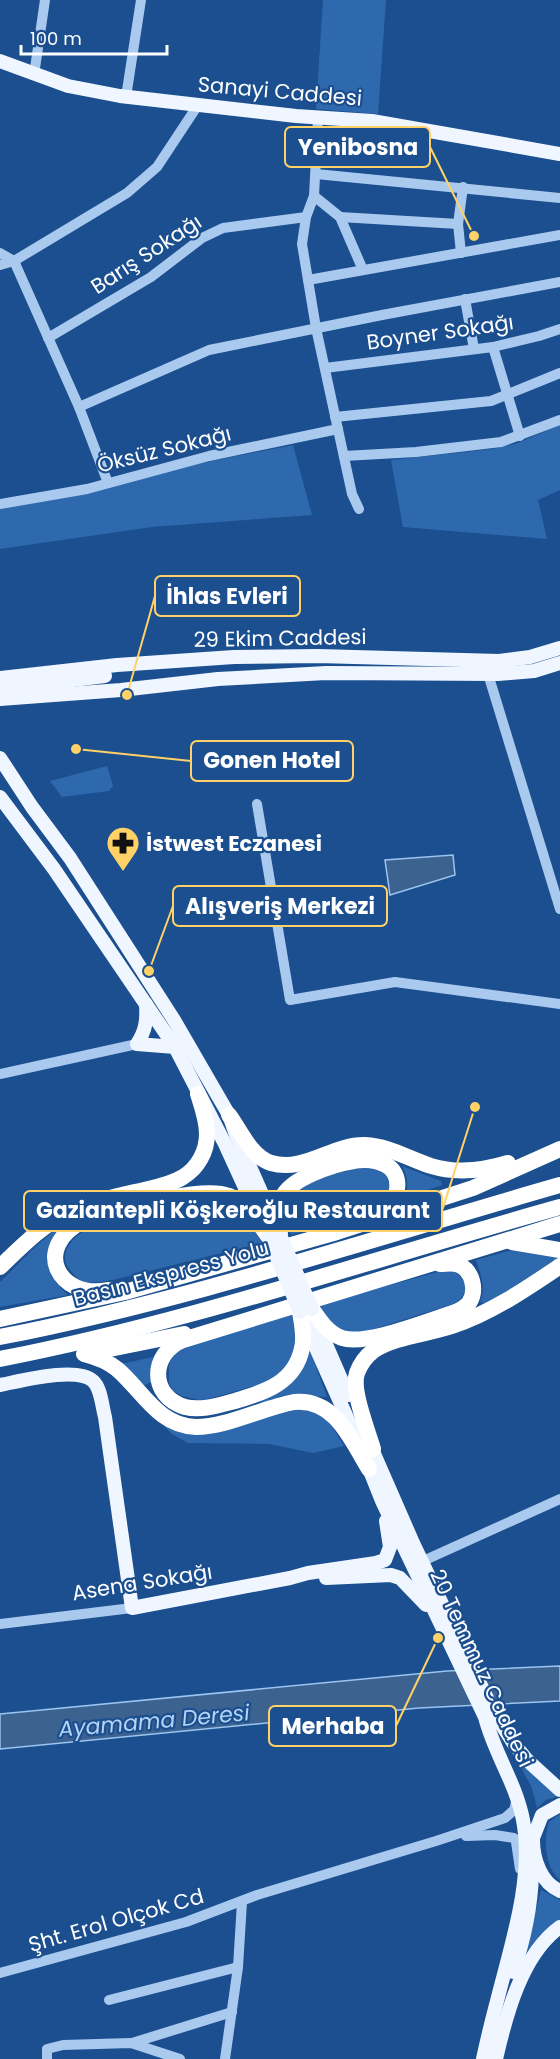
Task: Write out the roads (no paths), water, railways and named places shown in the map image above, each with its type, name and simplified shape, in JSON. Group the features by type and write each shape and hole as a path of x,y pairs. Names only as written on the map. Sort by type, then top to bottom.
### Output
{"highway":[{"path":"0,1268 38,1232 66,1214 100,1201 169,1184 192,1170 199,1161 207,1135 205,1117 198,1094"},
{"path":"229,1115 260,1158 278,1165 300,1163 337,1150 362,1145 390,1149 440,1168 468,1172 506,1164 560,1147"},
{"path":"0,1319 95,1300 337,1232 473,1188 560,1147"},
{"path":"274,1236 282,1197 288,1188 299,1180 354,1161 368,1160 388,1166 394,1172 397,1181 398,1191 394,1201 387,1208 337,1232"},
{"name":"Basın Ekspress Yolu","path":"0,1337 80,1320 213,1286 560,1185"},
{"path":"159,1282 102,1292 82,1290 73,1286 60,1274 54,1257 56,1246 71,1227 83,1221 176,1197 214,1192 240,1202 274,1236"},
{"name":"Basın Ekspress Yolu","path":"0,1359 89,1341 209,1310 560,1207"},
{"path":"306,1310 303,1348 293,1372 282,1382 260,1394 213,1407 184,1407 166,1395 160,1385 159,1362 166,1350 174,1343 560,1224"},
{"path":"505,1241 560,1250"},
{"path":"306,1310 330,1332 349,1340 359,1340 453,1313 470,1302 473,1282 465,1269 458,1264 418,1268"},
{"path":"373,1449 356,1390 356,1376 362,1362 368,1356 384,1345 451,1327 473,1318 499,1305 560,1266"},
{"path":"0,1369 217,1328"},
{"path":"84,1354 108,1362 125,1376 159,1413 169,1420 189,1426 217,1424 294,1402 303,1401 316,1404 339,1421 369,1469"}],"main road":[{"name":"Sanayi Caddesi","path":"0,61 68,86 126,97 318,118 372,121 560,154"},
{"name":"29 Ekim Caddesi","path":"0,678 117,665 261,656 499,661 530,657 560,648"},
{"path":"0,689 73,681 193,660"},
{"name":"29 Ekim Caddesi","path":"0,699 121,690 219,679 303,674 488,674 534,671 560,663"},
{"path":"0,758 96,897 174,1020 229,1115 274,1236 306,1310 373,1449 423,1562 452,1635 525,1791 533,1845 543,1877 553,1888 560,1891"},
{"path":"0,772 43,833 96,897"},
{"path":"0,798 54,869 175,1047 274,1236"},
{"path":"146,1002 147,1022 144,1033 137,1044 175,1047"},
{"name":"20 Temmuz Caddesi","path":"306,1310 382,1501 435,1614 452,1635"},
{"path":"0,1385 58,1375 74,1375 84,1376 97,1386 105,1416 132,1608"},
{"path":"291,1578 385,1560 390,1547 382,1501"},
{"path":"291,1578 391,1575 400,1578 435,1614"},
{"name":"Asena Sokağı","path":"132,1608 291,1578"},
{"path":"490,1716 527,1760 560,1790"},
{"name":"20 Temmuz Caddesi","path":"483,2059 523,1887 525,1841 517,1794 490,1737 490,1716"},
{"path":"483,2059 520,1952 529,1911 533,1845 542,1815 560,1805"},
{"path":"496,2059 527,1965 545,1939 560,1927"}],"street":[{"path":"34,75 45,0"},
{"path":"126,97 141,0"},
{"path":"0,265 14,261 127,193 157,167 198,105"},
{"path":"318,118 314,196 306,217 302,244 316,328 335,417 352,494 359,509"},
{"path":"316,174 560,198"},
{"path":"461,253 458,224 463,187"},
{"path":"314,196 340,217 363,270"},
{"name":"Barış Sokağı","path":"48,338 151,277 202,238 223,228 306,217"},
{"path":"340,217 458,224"},
{"path":"308,280 560,235"},
{"path":"0,253 14,261 79,407 108,483"},
{"path":"79,407 209,350 560,282"},
{"path":"465,299 474,349"},
{"name":"Boyner Sokağı","path":"325,368 494,347 560,329"},
{"path":"494,347 520,436"},
{"path":"335,417 491,401 560,373"},
{"path":"344,456 417,452 501,442 560,420"},
{"name":"Öksüz Sokağı","path":"0,504 87,489 209,456 338,429"},
{"path":"488,674 560,909"},
{"path":"257,804 290,1000 395,982 560,1004"},
{"path":"0,1074 137,1044"},
{"path":"423,1562 560,1499"},
{"name":"Asena Sokağı","path":"0,1624 132,1608"},
{"path":"436,1841 505,1818 514,1810 517,1794"},
{"path":"436,1841 495,1834 514,1838 523,1887"},
{"name":"Şht. Erol Olçok Cd","path":"0,1973 186,1922 257,1895 436,1841"},
{"path":"225,2059 238,1967 242,1902"},
{"path":"109,2000 238,1967"},
{"path":"46,2059 47,2049 63,2045 131,2043 232,2012"},
{"path":"131,2043 180,2059"}],"water":[{"path":"453,855 455,875 390,895 385,860"},
{"name":"Ayamama Deresi","path":"560,1666 560,1701 419,1708 0,1749 0,1714 447,1671"}],"place":[{"name":"Yenibosna","path":"474,236"},
{"name":"İhlas Evleri","path":"127,695"},
{"name":"Gonen Hotel","path":"76,749"},
{"name":"İstwest Eczanesi","path":"123,872"},
{"name":"Alışveriş Merkezi","path":"149,971"},
{"name":"Gaziantepli Köşkeroğlu Restaurant","path":"475,1107"},
{"name":"Merhaba","path":"438,1638"}]}
